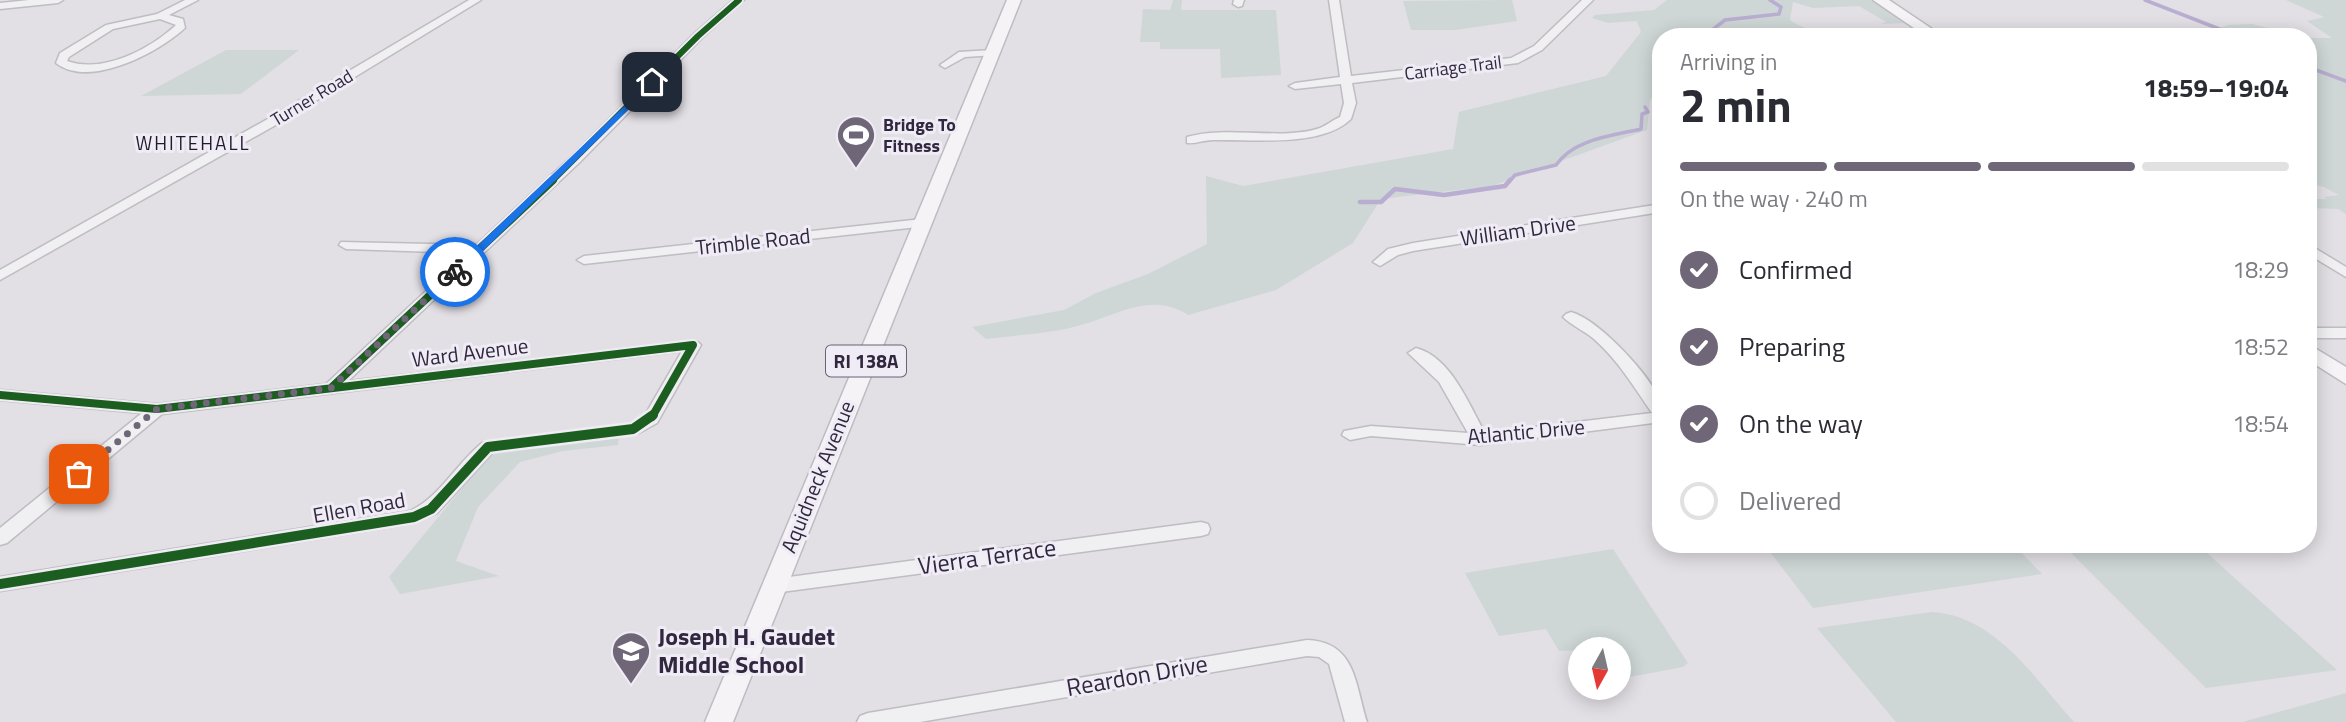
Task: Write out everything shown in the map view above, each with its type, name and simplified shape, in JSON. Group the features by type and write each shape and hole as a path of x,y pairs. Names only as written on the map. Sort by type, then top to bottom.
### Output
{"main road":[{"name":"Aquidneck Avenue","path":"719,722 1014,0"},
{"path":"1880,0 1923,28"},
{"path":"2317,356 2346,376"}],"street":[{"path":"3,5 58,0"},
{"path":"160,16 177,20 181,26 139,55 90,68 70,67 61,63 61,57 67,52 104,30 160,16 193,0"},
{"name":"Turner Road","path":"0,276 276,119 476,0"},
{"path":"331,388 576,159 711,23 739,0"},
{"path":"1191,141 1204,136 1282,136 1323,131 1345,119 1348,112 1346,80 1334,0"},
{"name":"Carriage Trail","path":"1295,86 1514,61 1538,48 1588,0"},
{"path":"945,65 963,54 992,52"},
{"name":"William Drive","path":"1380,262 1393,252 1412,247 1652,209"},
{"name":"Trimble Road","path":"584,260 922,223"},
{"path":"346,245 480,248"},
{"path":"2317,254 2346,273"},
{"path":"1571,317 1590,326 1603,337 1652,403"},
{"path":"2317,333 2346,333"},
{"name":"Ward Avenue","path":"0,395 157,409 693,345"},
{"name":"Ellen Road","path":"0,584 423,514 488,447 633,429 648,423 693,345"},
{"path":"1416,353 1428,359 1439,370 1480,439"},
{"path":"0,538 157,409"},
{"name":"Atlantic Drive","path":"1350,435 1371,431 1480,439 1652,416"},
{"name":"Vierra Terrace","path":"774,586 1201,529"},
{"name":"Reardon Drive","path":"868,722 1307,648 1320,648 1332,653 1338,661 1356,722"}],"shaded area":[{"path":"1173,0 1182,0 1181,10 1276,10 1281,75 1221,78 1220,49 1160,49 1160,42 1140,42 1143,9 1170,10"},
{"path":"1512,0 1517,21 1455,30 1411,30 1403,1"},
{"path":"1667,0 1870,0 1908,23 1881,24 1886,22 1859,6 1813,8 1793,2 1790,20 1807,28 1652,28 1652,98 1647,130 1492,186 1381,199 1353,243 1276,290 1188,315 1174,308 1146,305 1089,323 1041,333 986,339 972,327 1064,310 1096,293 1148,274 1207,244 1206,176 1243,186 1453,149 1459,112 1606,76 1641,32 1637,21 1608,23 1592,18 1595,15 1654,10"},
{"path":"2286,0 2346,0 2346,214 2338,209 2317,208 2317,199 2339,195 2317,185 2317,38 2332,38 2307,21 2324,17"},
{"path":"2252,24 2268,28 2220,28"},
{"path":"226,50 299,50 241,94 141,96"},
{"path":"619,435 618,445 563,451 520,462 478,507 456,561 499,576 400,594 389,577 487,458 515,447 532,444"},
{"path":"1613,549 1688,663 1683,667 1631,677 1631,637 1568,637 1568,651 1559,651 1546,629 1499,636 1465,573"},
{"path":"1771,553 2022,553 2042,574 1813,608"},
{"path":"2071,553 2207,553 2337,670 2206,688"},
{"path":"1932,612 1955,616 1995,637 2028,669 2074,722 1896,722 1817,628"},
{"path":"2346,693 2346,722 2243,722"}],"waterway":[{"path":"1715,28 1725,20 1779,14 1781,7 1770,0"},
{"path":"2145,0 2217,28"},
{"path":"2317,70 2346,81"},
{"path":"1509,182 1515,175 1556,165 1564,156 1583,144 1641,129 1642,114 1648,112 1645,107"},
{"path":"1360,202 1381,202 1395,189 1444,195 1505,186 1510,180"}],"cycle path":[{"path":"331,388 576,159 698,36 739,0"},
{"path":"0,395 157,409 693,345 651,419 633,429 488,447 431,509 414,517 0,584"}],"way so far":[{"path":"79,474 157,409 331,388 455,272"}],"place":[{"name":"Bridge To Fitness","path":"856,169"},
{"name":"Joseph H. Gaudet Middle School","path":"631,685"}],"district":[{"name":"WHITEHALL","path":"193,143"}],"route":[{"path":"455,272 576,159 652,82"}]}
